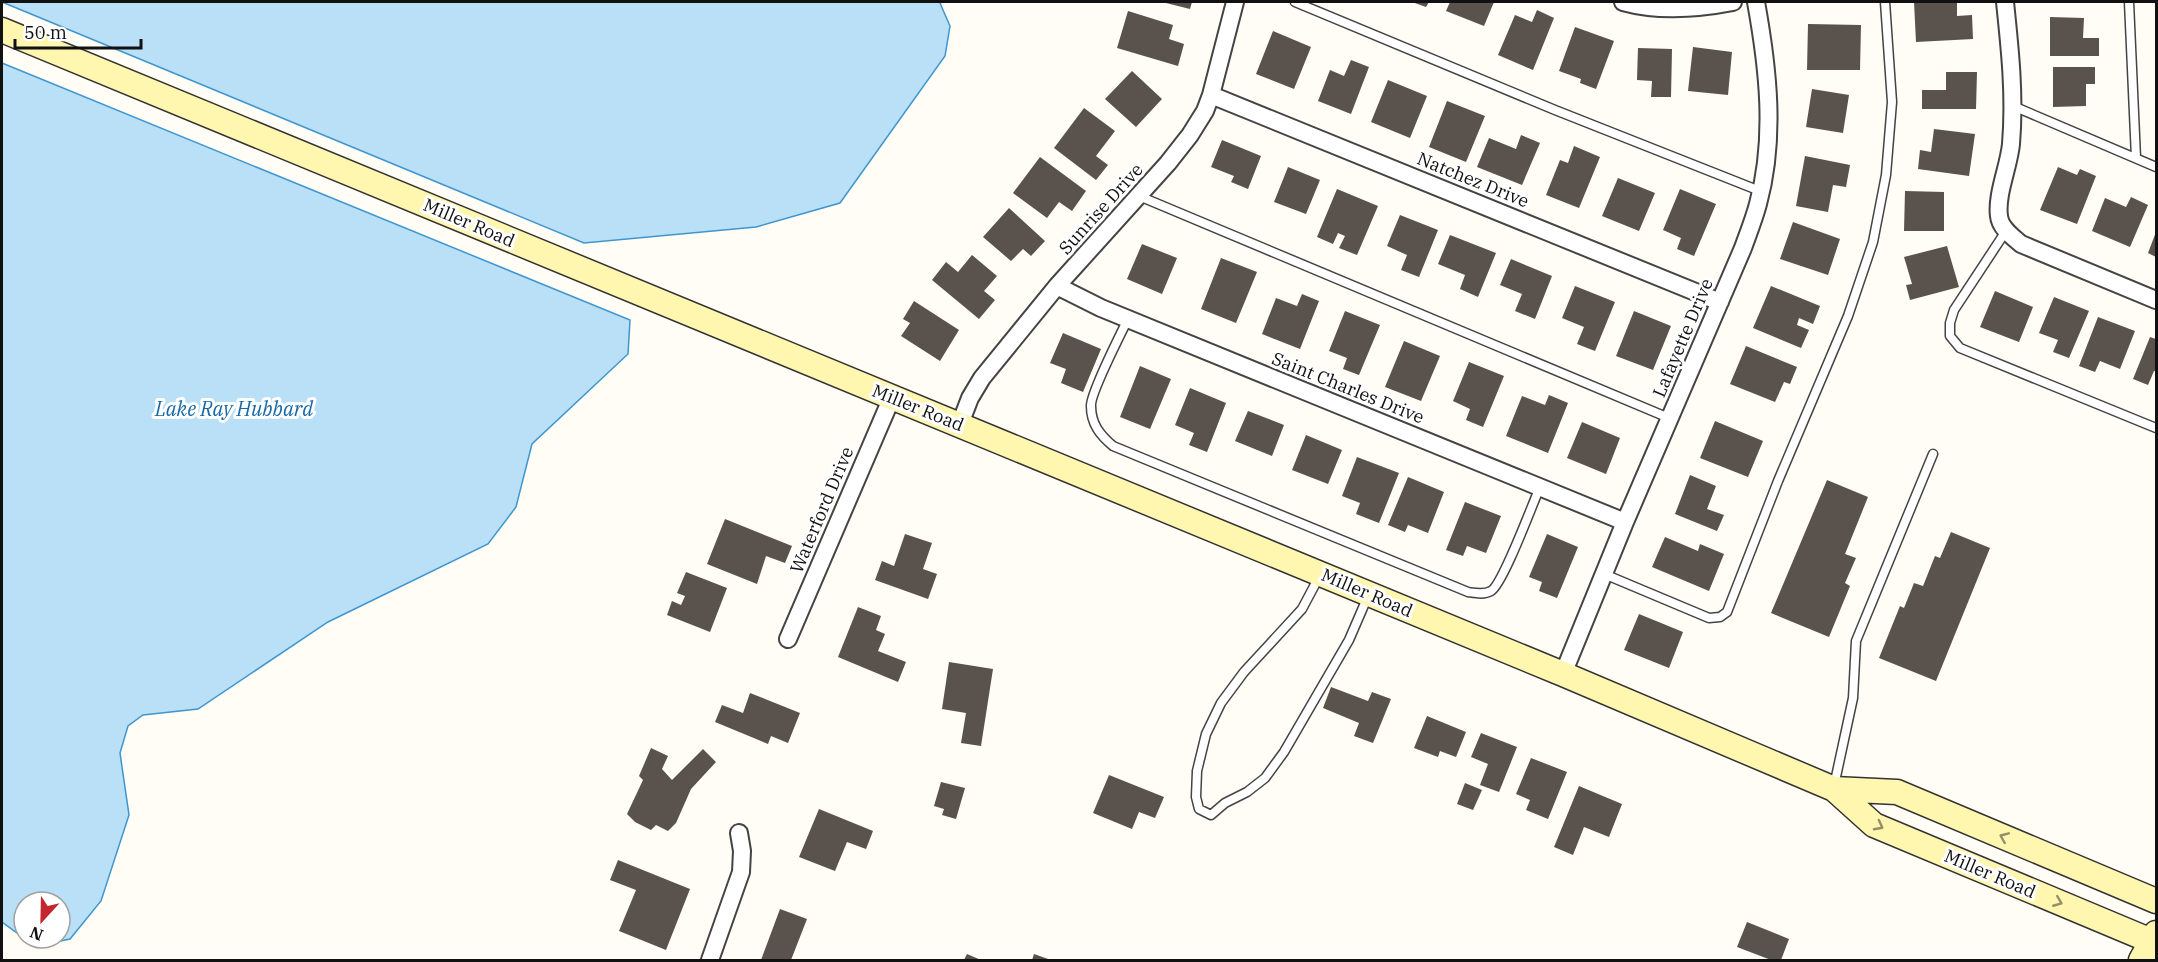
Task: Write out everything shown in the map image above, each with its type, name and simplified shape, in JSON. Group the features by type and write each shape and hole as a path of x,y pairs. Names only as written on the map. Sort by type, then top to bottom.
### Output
{"main road":[{"name":"Miller Road","path":"2,30 960,424 1834,789 1874,825 2152,944"},
{"name":"Miller Road","path":"1834,789 1897,792 2157,901"}],"street":[{"name":"Sunrise Drive","path":"960,424 970,398 982,378 1057,286 1139,196 1190,135 1205,111 1211,95 1235,2"},
{"path":"1623,2 1665,9 1733,2"},
{"name":"Lafayette Drive","path":"1563,674 1625,522 1743,248 1760,191 1766,166 1769,126 1765,53 1756,2"},
{"path":"2005,2 2013,106 2011,145 1999,218 2006,231 2021,244 2157,300"},
{"name":"Natchez Drive","path":"1211,95 1720,302"},
{"name":"Saint Charles Drive","path":"1057,286 1128,319 1625,522"},
{"name":"Waterford Drive","path":"788,639 892,397"},
{"path":"710,960 741,872 742,851 739,833"}],"lane":[{"path":"1295,2 1760,191"},
{"path":"1604,574 1708,618 1720,617 1727,612 1778,481 1848,316 1873,242 1886,175 1892,102 1886,2"},
{"path":"2129,2 2136,158"},
{"path":"2013,106 2157,166"},
{"path":"1139,196 1670,418"},
{"path":"2006,231 1954,310 1950,323 1950,336 1960,348 2157,428"},
{"path":"1128,319 1090,404 1099,434 1113,446 1341,541 1467,592 1483,594 1493,591 1502,576 1540,487"},
{"path":"1834,789 1853,698 1856,641 1933,454"},
{"path":"1321,574 1302,609 1244,672 1221,703 1206,734 1197,771 1196,796 1199,809 1211,815 1225,803 1246,792 1265,778 1284,752 1349,640 1369,594"}],"water":[{"path":"2,2 942,2 940,3 950,26 945,56 840,203 756,227 584,243"},
{"name":"Lake Ray Hubbard","path":"2,63 630,320 628,354 532,444 516,507 488,544 328,622 198,709 143,715 128,726 120,753 129,815 101,901 72,937 72,890 12,890 12,929 2,922"}],"building":[{"path":"1162,2 1192,2 1190,9"},
{"path":"1412,2 1429,2 1426,7"},
{"path":"1450,2 1494,2 1484,26 1446,11"},
{"path":"1914,2 1957,2 1957,16 1972,15 1973,39 1916,42"},
{"path":"1537,10 1554,18 1533,70 1498,55 1515,15 1532,22"},
{"path":"1128,11 1173,25 1169,39 1184,44 1178,66 1117,48"},
{"path":"2050,17 2084,18 2083,38 2099,38 2099,56 2050,56"},
{"path":"1808,24 1861,25 1860,70 1807,70"},
{"path":"1575,27 1614,41 1596,89 1580,83 1581,79 1559,71"},
{"path":"1273,31 1311,47 1294,89 1256,74"},
{"path":"1693,47 1732,52 1728,95 1688,91"},
{"path":"1638,48 1672,49 1671,97 1651,97 1652,81 1637,80"},
{"path":"1351,60 1369,67 1351,114 1318,101 1330,70 1344,76"},
{"path":"2053,67 2095,67 2095,84 2086,84 2086,106 2053,107"},
{"path":"1132,71 1162,99 1136,127 1105,99"},
{"path":"1946,72 1977,72 1976,109 1922,109 1922,90 1946,90"},
{"path":"1388,80 1427,96 1410,138 1371,122"},
{"path":"1812,89 1849,95 1843,133 1806,127"},
{"path":"1447,101 1485,116 1466,162 1429,147"},
{"path":"1084,108 1115,131 1096,156 1108,165 1096,180 1054,148"},
{"path":"1934,129 1975,134 1969,176 1918,169 1920,150 1931,152"},
{"path":"1521,135 1540,143 1522,185 1477,167 1489,138 1516,149"},
{"path":"1222,140 1261,156 1248,189 1231,182 1234,176 1211,167"},
{"path":"1574,146 1600,157 1579,208 1546,195 1560,160 1568,163"},
{"path":"1805,156 1850,165 1846,187 1833,185 1828,212 1796,206"},
{"path":"1040,157 1086,191 1072,211 1059,202 1047,218 1013,193"},
{"path":"1288,167 1320,180 1306,214 1274,202"},
{"path":"2058,167 2077,175 2080,169 2096,176 2077,224 2040,210"},
{"path":"1618,178 1655,193 1639,231 1602,216"},
{"path":"1337,189 1378,206 1357,255 1339,248 1345,236 1338,233 1333,244 1317,237"},
{"path":"1680,189 1716,204 1694,256 1677,249 1681,238 1663,230"},
{"path":"1905,191 1944,192 1944,231 1904,231"},
{"path":"2131,197 2148,205 2130,247 2092,231 2105,198 2126,207"},
{"path":"1009,208 1045,241 1031,256 1023,249 1011,261 983,237"},
{"path":"1400,215 1438,230 1419,277 1401,270 1407,255 1387,246"},
{"path":"1793,222 1840,239 1828,275 1780,259"},
{"path":"2156,232 2156,257 2148,253"},
{"path":"1450,235 1496,253 1478,297 1460,289 1465,275 1438,264"},
{"path":"1142,244 1177,258 1162,294 1127,279"},
{"path":"1947,246 1959,287 1910,300 1906,285 1912,284 1904,257"},
{"path":"972,255 997,276 984,291 995,300 979,319 932,280 946,262 958,272"},
{"path":"1221,258 1257,272 1236,323 1201,309"},
{"path":"1511,259 1552,276 1535,319 1515,311 1522,294 1500,285"},
{"path":"1575,286 1615,302 1595,351 1577,344 1584,327 1562,318"},
{"path":"1771,286 1820,306 1813,324 1799,318 1797,325 1809,330 1801,348 1753,328"},
{"path":"1995,291 2033,307 2019,342 1980,327"},
{"path":"1302,294 1319,301 1300,349 1262,334 1276,298 1297,306"},
{"path":"2054,297 2089,311 2069,358 2053,352 2058,340 2039,333"},
{"path":"914,301 959,330 940,361 901,336 910,323 903,319"},
{"path":"1345,311 1380,325 1359,375 1343,369 1347,358 1329,351"},
{"path":"1634,311 1671,326 1653,370 1616,356"},
{"path":"2098,317 2135,331 2120,369 2100,361 2095,372 2079,366"},
{"path":"1063,333 1101,349 1083,392 1061,383 1066,369 1050,363"},
{"path":"2150,337 2156,339 2156,371 2148,385 2133,379"},
{"path":"1404,341 1440,356 1421,401 1385,387"},
{"path":"1746,346 1797,367 1790,384 1784,382 1775,402 1730,384"},
{"path":"1469,362 1504,376 1483,427 1466,420 1470,409 1453,401"},
{"path":"1140,366 1171,379 1150,429 1120,417"},
{"path":"1190,388 1226,403 1207,452 1189,445 1194,433 1175,425"},
{"path":"1549,395 1568,403 1548,453 1506,436 1522,396 1545,405"},
{"path":"1248,411 1284,425 1272,456 1235,441"},
{"path":"1715,421 1763,441 1748,477 1700,458"},
{"path":"1582,422 1620,438 1606,474 1567,458"},
{"path":"1306,435 1342,450 1328,484 1292,470"},
{"path":"1357,457 1399,473 1379,523 1356,514 1360,503 1342,496"},
{"path":"1690,475 1716,486 1707,509 1724,515 1717,531 1675,514"},
{"path":"1408,477 1444,492 1428,533 1408,525 1405,532 1388,525"},
{"path":"1827,480 1868,497 1845,554 1856,558 1845,583 1850,586 1829,637 1771,613"},
{"path":"1465,502 1501,516 1486,553 1467,546 1463,556 1446,550"},
{"path":"725,519 792,546 785,563 766,556 757,584 707,564"},
{"path":"1951,532 1990,548 1936,681 1879,658 1900,606 1904,608 1914,583 1923,586 1935,556 1940,558"},
{"path":"905,534 932,543 923,569 937,574 928,599 875,580 882,561 894,566"},
{"path":"1547,534 1578,547 1557,598 1539,591 1542,582 1529,577"},
{"path":"1665,537 1698,551 1700,544 1724,554 1709,591 1652,567"},
{"path":"686,572 727,588 710,632 667,615 672,601 681,605 685,596 677,593"},
{"path":"858,607 881,616 876,630 885,634 878,651 906,662 898,682 838,657"},
{"path":"1639,614 1683,632 1669,668 1624,650"},
{"path":"949,662 993,669 981,746 961,743 966,713 942,709"},
{"path":"1331,687 1368,701 1372,692 1391,699 1373,743 1354,736 1359,723 1323,708"},
{"path":"750,693 800,713 788,743 771,736 768,744 715,722 722,705 743,713"},
{"path":"1427,716 1466,732 1456,757 1440,751 1438,757 1414,748"},
{"path":"1481,733 1517,747 1499,792 1480,785 1488,764 1471,757"},
{"path":"651,748 668,756 662,769 672,780 703,749 716,762 691,789 676,823 668,831 656,825 651,830 635,822 627,814 643,780 639,776"},
{"path":"1531,758 1567,772 1548,819 1526,810 1530,800 1516,794"},
{"path":"1109,775 1164,797 1155,818 1139,812 1132,829 1093,813"},
{"path":"941,782 965,788 956,819 942,815 944,809 934,806"},
{"path":"1465,783 1482,790 1473,810 1457,804"},
{"path":"1579,786 1622,804 1609,837 1584,827 1573,855 1554,847"},
{"path":"819,809 873,831 866,849 847,842 835,871 799,857"},
{"path":"618,860 690,889 666,950 619,931 636,890 610,880"},
{"path":"780,909 807,919 791,960 761,960"},
{"path":"1747,922 1789,939 1781,960 1771,960 1737,947"},
{"path":"967,954 981,960 964,960"},
{"path":"1034,954 1051,960 1032,960"}]}
